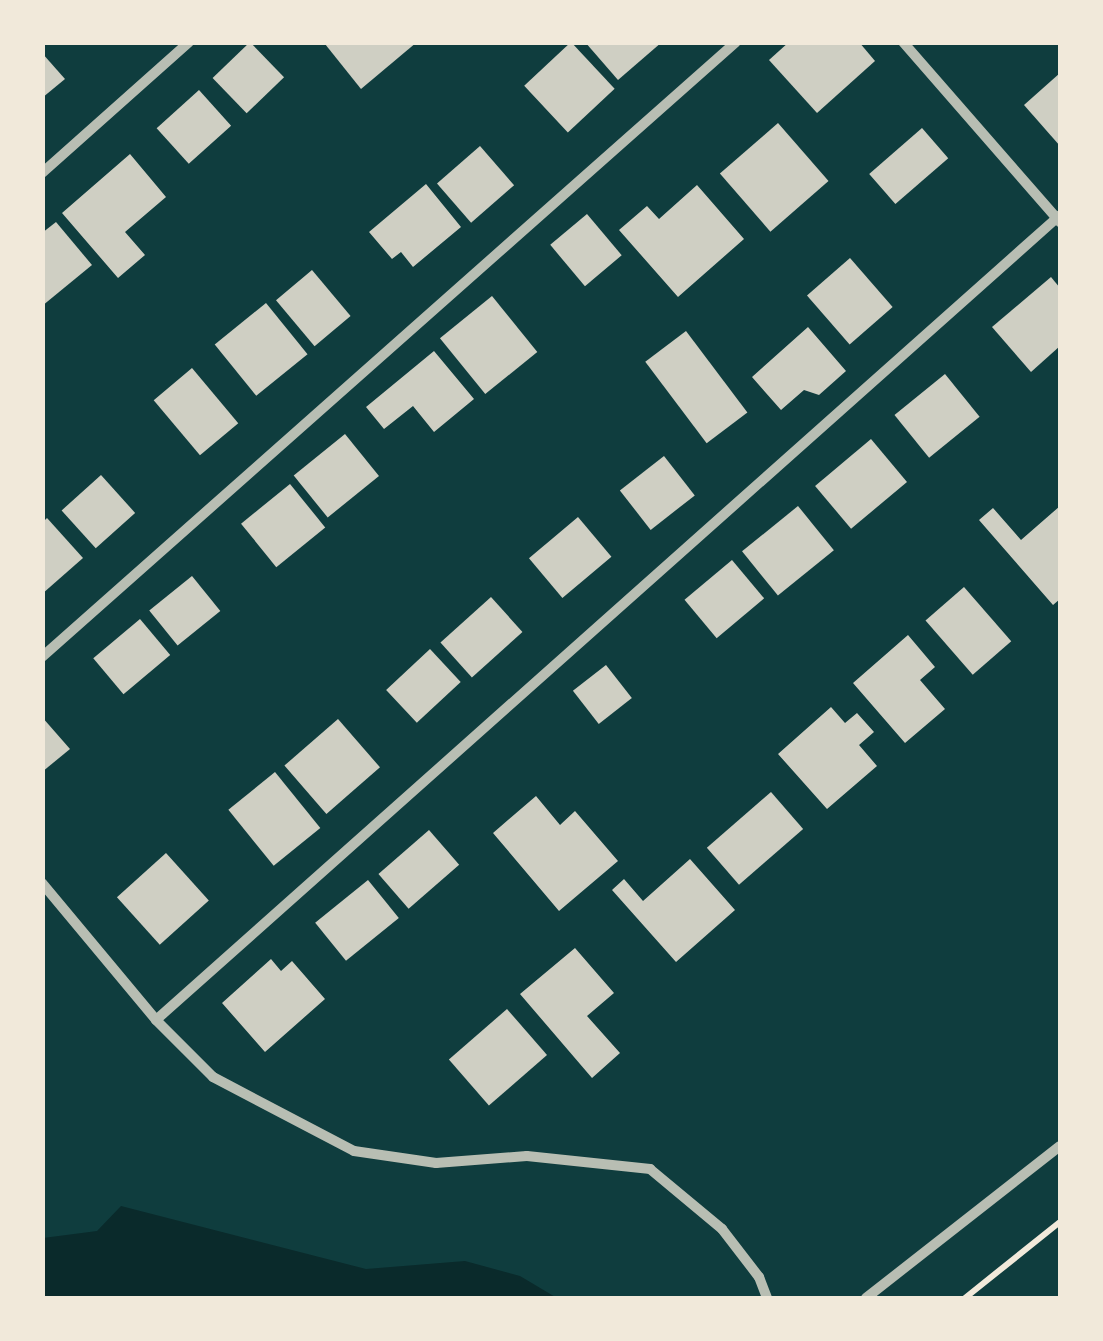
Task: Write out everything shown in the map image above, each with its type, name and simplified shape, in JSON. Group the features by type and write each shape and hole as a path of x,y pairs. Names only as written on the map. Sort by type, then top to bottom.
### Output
{"street":[{"path":"42,173 189,42"},
{"path":"42,657 736,42"},
{"path":"156,1020 1059,218 903,42"},
{"path":"42,883 156,1020 213,1077 354,1150 436,1163 527,1156 650,1170 722,1229 760,1278 766,1298"},
{"path":"866,1298 1060,1146"}],"path":[{"path":"964,1298 1060,1222"}],"water":[{"path":"121,1206 366,1269 465,1261 520,1276 557,1298 43,1298 43,1238 97,1231"}],"building":[{"path":"250,42 284,77 247,113 213,78"},
{"path":"327,42 417,42 361,89 325,44"},
{"path":"571,42 615,89 568,132 524,86"},
{"path":"585,42 662,42 618,80"},
{"path":"789,42 859,42 875,61 817,113 769,60"},
{"path":"42,53 65,79 42,98"},
{"path":"1060,73 1060,146 1024,105"},
{"path":"199,90 231,126 189,164 157,128"},
{"path":"778,123 829,181 770,232 720,174"},
{"path":"922,128 948,158 895,204 869,174"},
{"path":"480,146 514,185 471,223 437,183"},
{"path":"130,154 166,197 125,232 145,255 118,278 62,213"},
{"path":"426,184 461,227 413,267 401,252 392,259 369,232"},
{"path":"697,185 744,239 678,297 619,230 647,206 659,219"},
{"path":"587,214 622,255 585,286 550,245"},
{"path":"56,222 92,265 42,306 42,233"},
{"path":"850,258 893,307 850,344 807,295"},
{"path":"312,270 351,316 315,346 276,300"},
{"path":"1051,277 1060,288 1060,346 1031,372 992,327"},
{"path":"492,296 537,352 485,394 440,338"},
{"path":"266,303 308,354 256,396 215,345"},
{"path":"808,327 846,371 819,395 804,390 781,410 752,377"},
{"path":"686,331 747,412 707,443 645,362"},
{"path":"434,351 474,399 434,432 413,406 384,429 366,407"},
{"path":"192,368 238,423 200,455 154,400"},
{"path":"945,374 980,417 929,458 894,415"},
{"path":"345,434 379,476 328,518 294,476"},
{"path":"871,439 907,482 851,529 815,486"},
{"path":"664,456 695,495 651,530 620,490"},
{"path":"101,475 135,513 96,548 62,510"},
{"path":"290,484 325,528 276,567 241,524"},
{"path":"798,506 834,550 778,596 742,551"},
{"path":"1060,506 1060,599 1053,605 979,520 993,508 1021,540"},
{"path":"578,517 611,557 562,598 529,558"},
{"path":"47,518 83,558 42,594 42,523"},
{"path":"732,560 764,598 717,638 685,600"},
{"path":"192,576 220,611 178,646 149,611"},
{"path":"964,587 1011,641 973,675 926,620"},
{"path":"491,597 522,632 472,677 440,643"},
{"path":"140,619 170,655 123,694 93,658"},
{"path":"908,635 935,667 920,680 945,709 905,743 853,683"},
{"path":"430,649 461,682 417,723 386,690"},
{"path":"606,665 632,698 599,724 573,691"},
{"path":"831,707 845,723 857,713 874,732 859,745 877,766 827,809 778,754"},
{"path":"42,717 70,749 42,772"},
{"path":"338,719 380,767 326,814 284,766"},
{"path":"275,772 320,828 274,866 228,810"},
{"path":"771,792 803,829 739,885 707,848"},
{"path":"536,796 560,825 575,811 618,861 559,911 493,833"},
{"path":"429,830 459,865 409,909 378,874"},
{"path":"166,853 209,901 160,945 117,897"},
{"path":"690,859 735,910 676,962 612,890 624,879 643,901"},
{"path":"368,880 399,918 346,961 315,923"},
{"path":"575,948 614,993 587,1016 620,1053 592,1078 520,994"},
{"path":"271,959 281,971 292,961 325,999 265,1052 222,1003"},
{"path":"507,1009 547,1055 489,1106 449,1060"}]}
